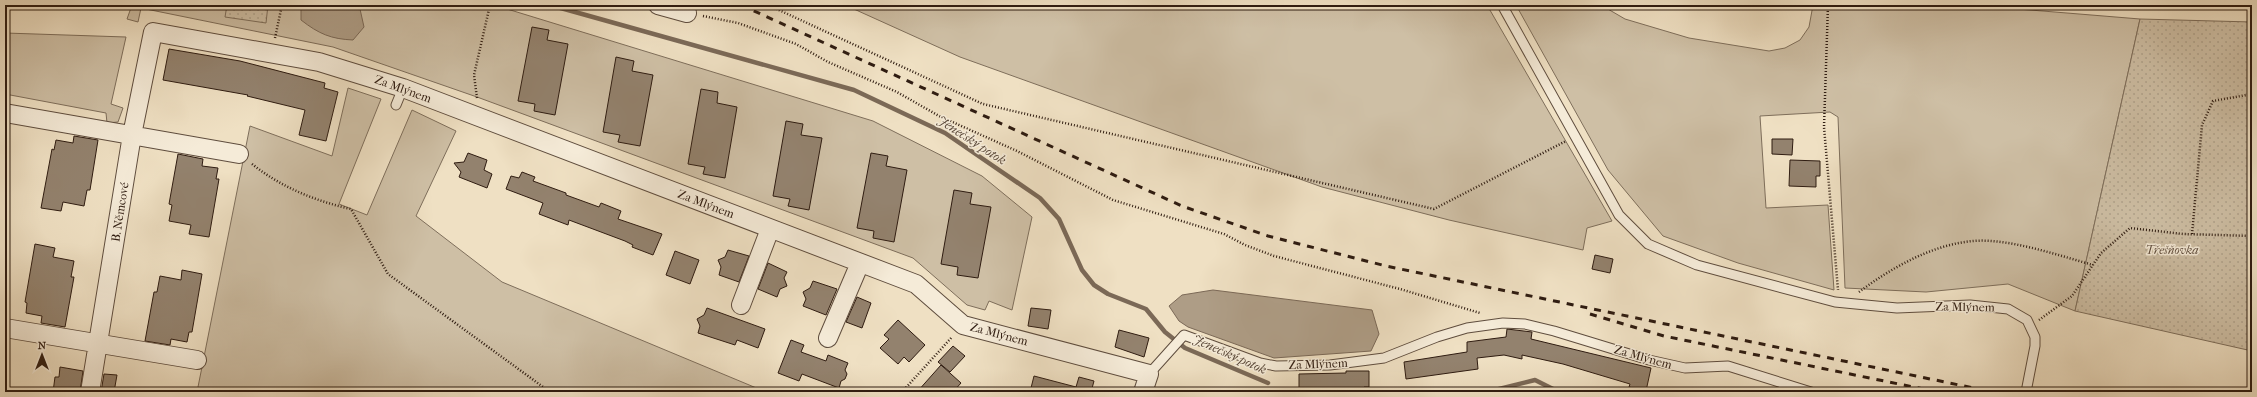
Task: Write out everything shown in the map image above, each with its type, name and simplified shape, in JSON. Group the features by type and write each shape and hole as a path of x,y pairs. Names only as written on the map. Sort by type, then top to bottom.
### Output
{"street":[{"path":"658,5 687,13"},
{"name":"Za Mlýnem","path":"153,32 319,62 403,88 480,119 916,284 963,324 1150,374"},
{"name":"B. Němcové","path":"90,392 132,135 153,32"},
{"path":"5,113 239,154"},
{"path":"742,305 770,229"},
{"path":"828,338 860,263"},
{"path":"5,328 197,360"},
{"path":"1143,392 1150,374"}],"lane":[{"name":"Za Mlýnem","path":"1502,5 1619,214 1648,244 1697,265 1840,303 1897,308 1970,305 1998,307 2022,315 2030,326"},
{"path":"396,105 403,88"},
{"name":"Za Mlýnem","path":"1150,374 1181,336 1188,336 1260,363 1276,366 1330,365 1384,358 1437,337 1467,328 1503,323 1524,324 1554,331 1649,360 1684,368 1728,366 1810,392"},
{"path":"2026,392 2035,346 2030,326"}],"path":[{"path":"272,53 282,5"},
{"path":"480,119 474,75 490,5"},
{"path":"768,5 983,104 1434,208 1575,136"},
{"path":"1828,5 1824,127 1840,303"},
{"path":"687,13 738,23 796,44 828,62 897,92 939,116 1017,151 1113,200 1217,232 1274,256 1400,289 1500,319 1503,323"},
{"path":"2192,234 2202,125 2213,101 2252,94"},
{"path":"239,154 271,179 321,202 351,209 388,274 550,392"},
{"path":"2030,326 2072,296 2101,253 2130,228 2192,234 2252,236"},
{"path":"1840,303 1879,277 1939,248 1974,241 1993,241 2093,265"},
{"path":"902,392 963,324"}],"green space":[{"path":"132,5 494,5 873,121 982,176 1032,217 1012,310 989,301 985,310 967,305 913,258 477,97 333,47 141,8 138,22 127,19"},
{"path":"227,5 268,5 266,23 225,17"},
{"path":"845,5 1487,5 1612,221 1587,228 1583,250 1449,220 1322,187 960,57"},
{"path":"1516,5 1601,5 1625,19 1689,38 1769,51 1785,48 1800,40 1809,27 1813,5 1969,5 2140,19 2075,311 2008,284 1926,292 1845,288 1838,117 1830,112 1760,116 1766,208 1828,205 1834,290 1738,263 1663,236 1608,170"},
{"name":"Třešňovka","path":"2140,19 2252,22 2252,351 2075,311"},
{"path":"5,33 126,37 111,104 123,108 118,122 107,123 106,113 5,94"},
{"path":"348,88 381,99 339,204 367,215 412,110 456,131 416,216 502,282 766,392 197,392 250,126 332,156"}],"shaded area":[{"path":"301,5 356,5 360,9 364,27 353,40 326,35 301,20"},
{"path":"1213,290 1372,310 1379,334 1371,351 1274,358 1188,327 1179,321 1169,306 1182,295"}],"building":[{"path":"532,27 549,30 547,40 568,44 555,115 534,111 535,104 518,101"},
{"path":"169,49 240,61 325,83 324,88 338,92 326,141 299,135 305,110 247,96 248,95 163,80"},
{"path":"616,57 634,61 632,71 653,75 640,146 618,142 620,135 603,132"},
{"path":"701,89 718,92 717,103 737,107 725,178 703,174 705,167 688,164"},
{"path":"786,121 803,124 801,135 822,138 809,210 788,206 790,199 773,196"},
{"path":"74,136 98,140 90,190 87,190 84,206 63,202 61,211 41,208 52,149 54,150 56,140 73,143"},
{"path":"1772,139 1793,139 1792,155 1772,154"},
{"path":"468,153 487,160 484,170 492,174 487,188 459,177 461,172 454,163 464,162"},
{"path":"871,153 888,156 886,166 907,170 894,242 873,238 874,231 857,228"},
{"path":"178,154 203,159 202,166 218,168 216,179 219,179 209,237 189,234 191,225 169,221 172,205 169,204"},
{"path":"1790,160 1820,161 1820,176 1816,176 1816,187 1789,186"},
{"path":"522,172 535,177 533,181 566,193 566,195 599,207 601,203 621,211 618,219 662,234 653,255 632,247 633,245 625,241 569,220 568,225 539,214 543,203 506,189 511,176 519,178"},
{"path":"954,190 972,193 970,204 991,207 978,278 957,275 958,267 941,264"},
{"path":"35,244 55,248 53,257 74,261 71,277 74,277 65,327 41,323 42,316 26,313 27,303 25,302"},
{"path":"728,250 749,256 739,282 719,275 721,267 718,260 725,257"},
{"path":"675,251 699,260 690,284 666,275"},
{"path":"1595,255 1613,259 1610,273 1592,269"},
{"path":"768,263 787,272 784,278 787,286 780,289 777,297 758,289"},
{"path":"182,270 202,274 192,332 189,332 187,342 171,339 170,345 145,341 154,292 157,292 160,276 181,280"},
{"path":"813,281 837,289 826,315 803,306 806,299 803,292 810,288"},
{"path":"857,297 871,303 862,328 846,322"},
{"path":"707,308 765,329 758,348 737,340 735,345 698,333 700,326 697,319 704,315"},
{"path":"1031,308 1051,310 1048,329 1028,326"},
{"path":"898,320 925,345 909,362 904,357 898,364 880,348 889,339 884,335"},
{"path":"1507,329 1532,332 1531,339 1651,368 1646,391 1629,387 1630,384 1563,364 1522,355 1522,359 1504,355 1477,358 1478,369 1406,379 1404,362 1467,352 1467,342 1506,337"},
{"path":"1119,330 1149,338 1144,357 1115,347"},
{"path":"791,340 804,345 801,352 826,361 828,355 848,363 845,370 847,374 845,379 841,381 839,388 802,374 799,381 778,373"},
{"path":"953,346 965,356 950,372 938,362"},
{"path":"941,365 961,383 953,392 917,392"},
{"path":"60,367 83,371 80,392 53,392 55,377 59,377"},
{"path":"1346,371 1369,371 1369,387 1364,387 1364,391 1308,392 1308,388 1299,388 1299,374 1346,373"},
{"path":"104,374 117,375 114,392 101,392"},
{"path":"1034,376 1076,387 1079,377 1094,381 1091,392 1030,392"}],"waterway":[{"name":"Jenečský potok","path":"550,5 854,90 945,133 1040,198 1059,219 1082,270 1094,285 1108,294 1146,309 1165,332 1185,348 1268,383"},
{"name":"Jenečský potok","path":"1487,392 1535,380 1559,392"}],"railway":[{"path":"741,5 1182,206 1268,236 1386,266 1993,392"},
{"path":"1590,314 1664,336 1938,392"}]}
